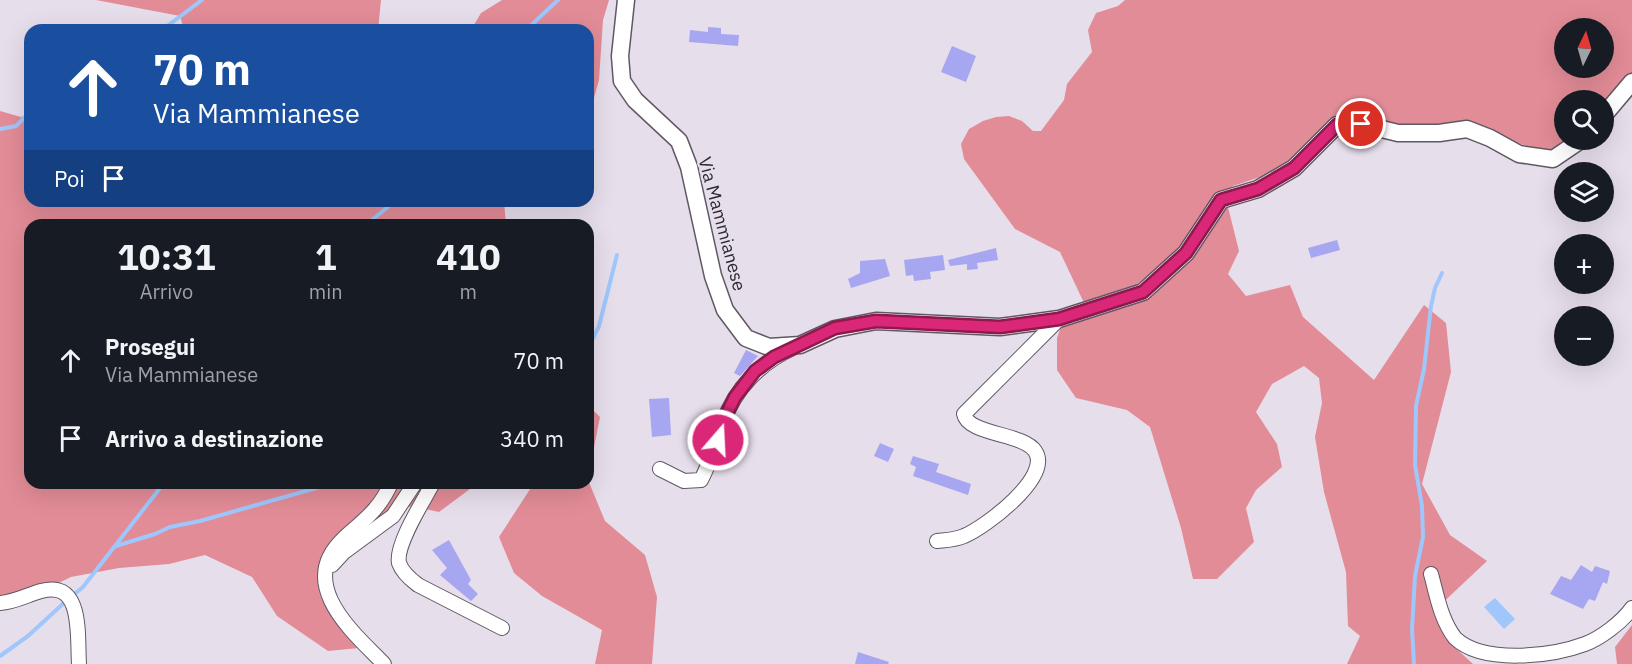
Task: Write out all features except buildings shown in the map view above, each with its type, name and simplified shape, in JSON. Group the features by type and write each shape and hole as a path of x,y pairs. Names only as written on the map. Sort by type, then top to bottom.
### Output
{"main road":[{"name":"Via Mammianese","path":"626,0 620,56 622,81 635,100 679,141 689,167 713,276 725,310 746,338 769,347 800,345 835,328 876,321 1000,327 1059,319 1143,292 1186,253 1221,200 1258,189 1294,168 1337,125 1361,124 1398,133 1439,134 1467,129 1519,153 1553,159 1566,150"},
{"path":"1614,103 1632,82"}],"street":[{"path":"937,541 964,536 985,524 1017,500 1036,468 1038,458 1035,450 1026,444 970,424 964,414 1059,319"},
{"path":"660,469 684,481 701,480 713,459 723,421 735,397 755,371 774,357 800,345"},
{"path":"384,664 340,618 332,604 326,581 327,566 337,545 383,501 388,489"},
{"path":"326,581 334,562 393,516 411,489"},
{"path":"430,489 400,548 399,565 418,585 502,628"},
{"path":"1431,574 1444,618 1456,640 1474,653 1501,660 1528,660 1587,644 1625,617 1632,608"},
{"path":"0,603 11,602 43,590 61,590 70,596 75,605 79,664"}],"shaded area":[{"path":"96,0 381,0 379,24 182,24 180,16"},
{"path":"502,0 609,0 603,20 599,80 594,98 594,24 475,24 481,13"},
{"path":"1125,0 1632,0 1632,73 1614,96 1614,90 1554,90 1554,148 1544,152 1515,142 1417,129 1356,117 1311,141 1278,171 1233,186 1209,205 1173,257 1136,285 1085,305 1060,252 1015,229 964,159 961,144 969,129 996,117 1009,116 1022,121 1033,131 1041,131 1064,100 1067,84 1092,52 1088,30 1096,13 1118,6"},
{"path":"0,111 24,116 24,207 504,207 506,219 24,219 24,489 470,489 439,512 412,506 384,515 323,556 321,595 359,648 328,651 277,616 252,577 205,555 169,564 119,568 71,577 0,611"},
{"path":"1228,207 1239,251 1228,274 1246,296 1290,285 1303,317 1374,380 1424,305 1446,323 1451,372 1422,484 1450,535 1487,561 1434,611 1449,642 1473,664 1347,664 1360,636 1348,626 1346,572 1324,492 1315,437 1322,403 1319,378 1304,366 1272,384 1256,412 1277,444 1282,467 1256,490 1246,508 1254,542 1217,579 1193,579 1181,528 1150,427 1127,410 1076,398 1057,370 1057,338 1062,324 1151,293"},
{"path":"594,411 600,417 594,448"},
{"path":"530,489 592,489 605,521 645,555 657,597 652,664 595,664 602,630 542,596 514,573 499,537"},
{"path":"1632,625 1632,664 1617,664 1615,647"}],"water":[{"path":"1495,598 1515,619 1504,629 1484,607"}],"waterway":[{"path":"170,24 202,0"},
{"path":"532,24 558,0"},
{"path":"0,129 16,126 24,118"},
{"path":"373,219 388,207"},
{"path":"594,336 599,326 617,255"},
{"path":"1414,664 1412,629 1415,576 1423,537 1422,506 1415,465 1416,406 1424,369 1431,306 1435,288 1442,273"},
{"path":"72,596 83,587 159,489"},
{"path":"116,546 170,527 200,521 313,489"},
{"path":"0,656 28,636 66,601"}],"route":[{"path":"718,440 723,421 735,397 755,371 774,357 835,328 876,321 1000,327 1059,319 1143,292 1186,253 1221,200 1258,189 1294,168 1337,125 1361,124"}]}
